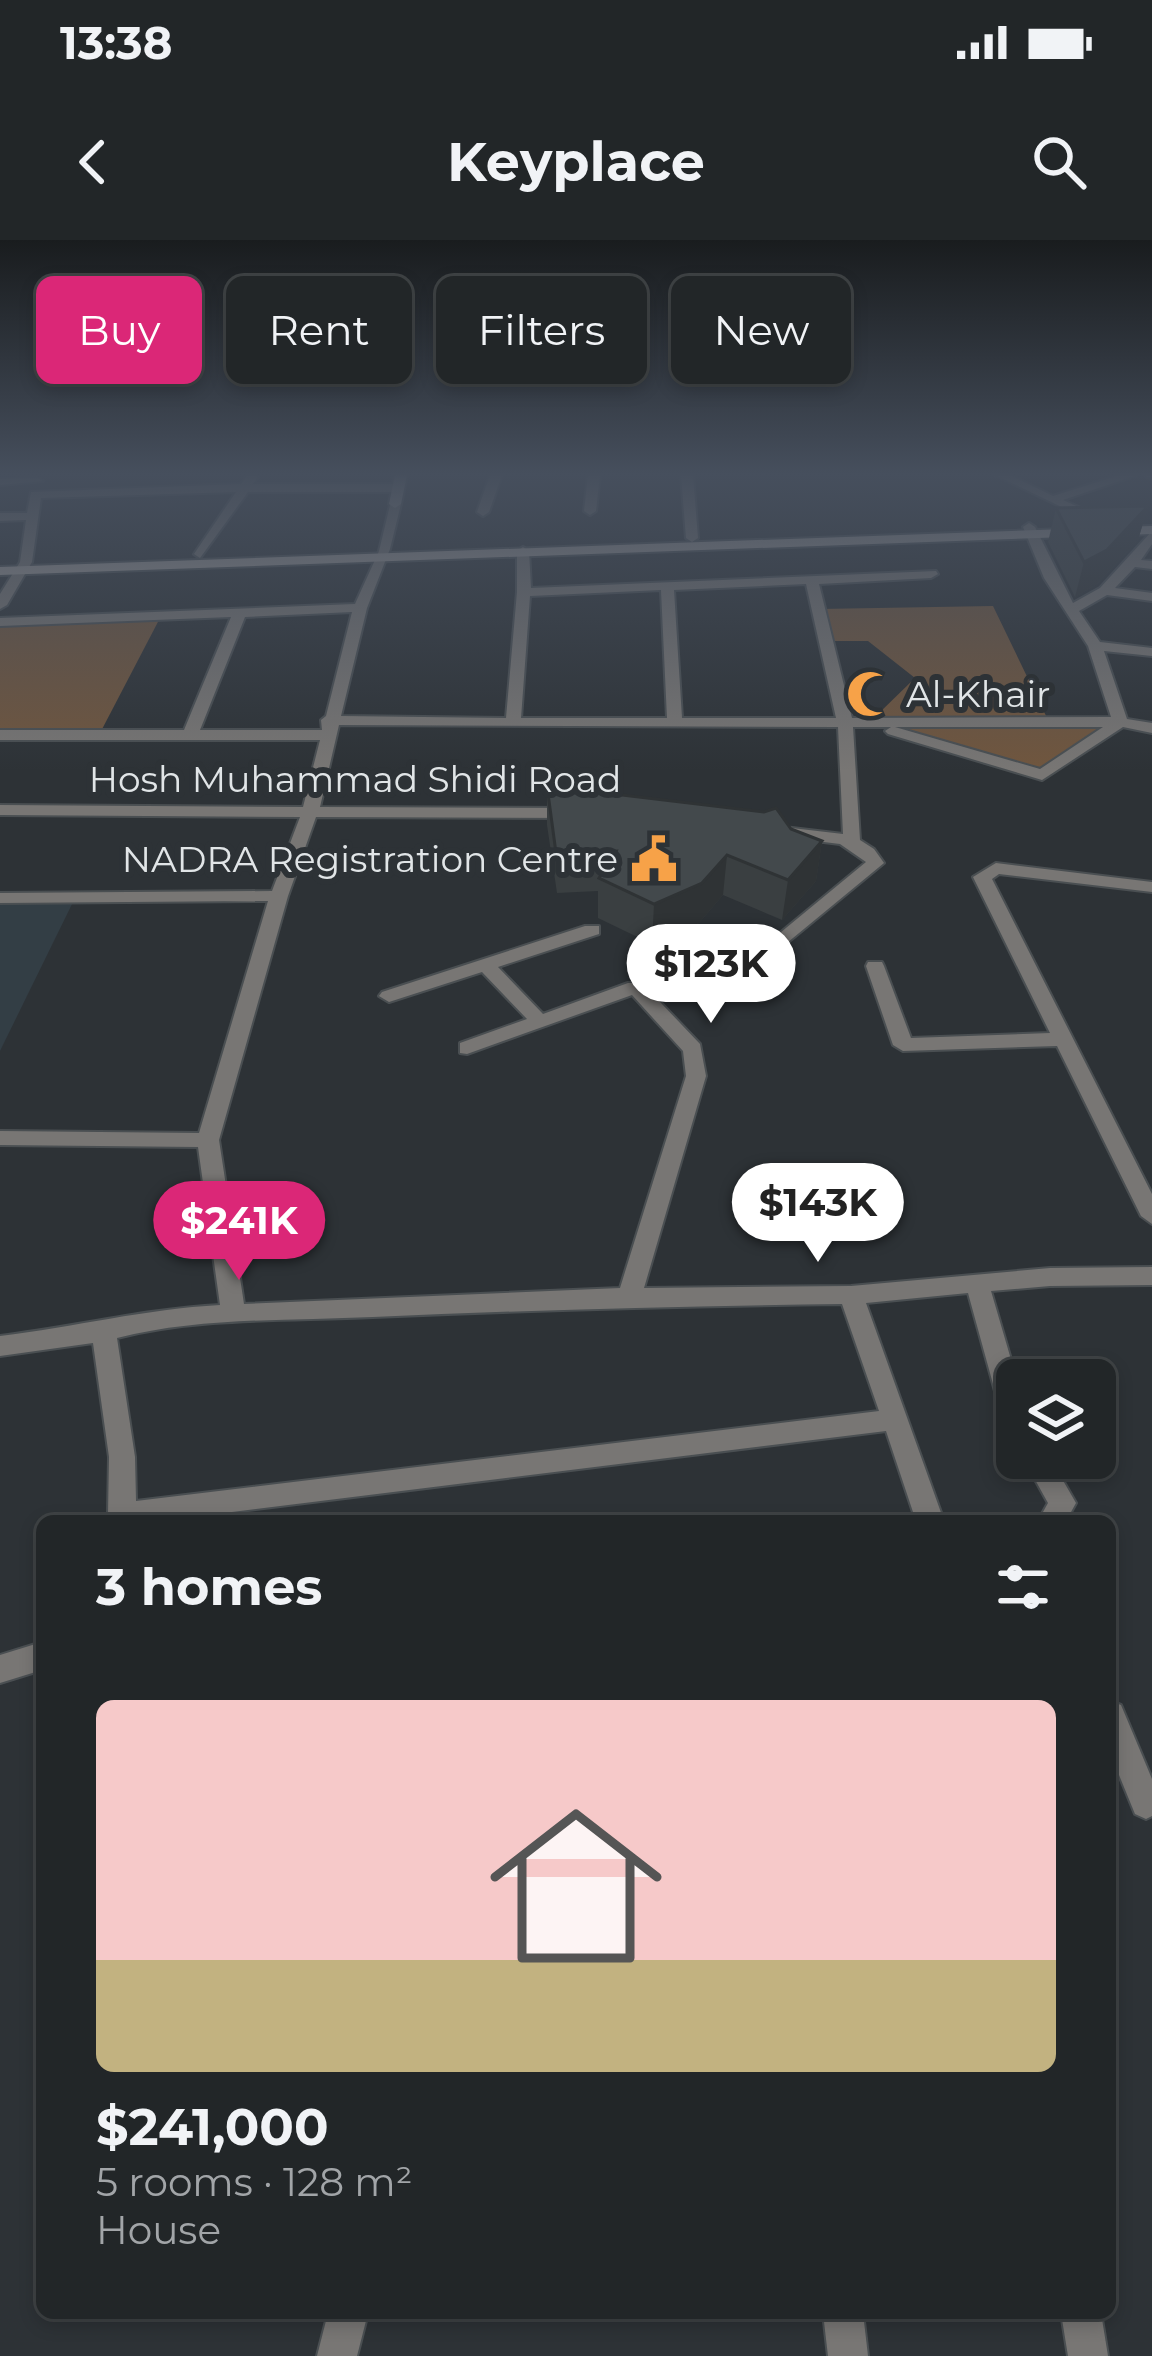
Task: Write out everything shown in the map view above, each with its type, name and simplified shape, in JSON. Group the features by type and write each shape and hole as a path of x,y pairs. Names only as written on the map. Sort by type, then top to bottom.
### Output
{"street":[{"path":"0,605 19,574"},
{"path":"233,1314 208,1140 279,896 310,808 327,728 374,574"},
{"path":"513,723 524,574"},
{"path":"524,592 931,574"},
{"path":"1049,574 1095,646 1120,722"},
{"path":"1072,610 1106,591 1122,574"},
{"path":"812,580 845,722 852,841"},
{"path":"668,586 675,722"},
{"path":"1106,591 1152,597"},
{"path":"0,622 360,608"},
{"path":"190,735 238,614"},
{"path":"1095,646 1152,652"},
{"path":"874,724 1038,776 1120,722"},
{"path":"0,736 190,735 513,723 1120,722 1152,728"},
{"name":"Hosh Muhammad Shidi Road","path":"0,810 591,813"},
{"path":"746,826 852,841 869,850 875,863 776,946"},
{"path":"1152,887 995,868 982,877 1152,1216"},
{"path":"0,898 279,896"},
{"path":"389,996 592,930"},
{"path":"486,965 540,1022"},
{"path":"875,966 903,1045 1066,1039"},
{"path":"467,1048 635,987 693,1049 695,1076 629,1297"},
{"path":"0,1138 208,1140"},
{"path":"0,1346 104,1332 160,1318 629,1297 851,1295 1050,1277 1152,1276"},
{"path":"978,1286 999,1359"},
{"path":"851,1295 928,1515"},
{"path":"104,1332 122,1457 121,1515"},
{"path":"145,1515 897,1419"},
{"path":"1048,1479 1062,1503 1055,1515"},
{"path":"0,1669 36,1658"},
{"path":"1116,1730 1146,1803"},
{"path":"337,2356 346,2319"},
{"path":"844,2319 848,2356"},
{"path":"1083,2319 1088,2356"}],"shaded area":[{"path":"993,606 1049,722 1120,722 1042,775 874,725 882,723 877,715 915,678 868,641 826,641 819,609"},
{"path":"160,618 99,735 0,735 0,622"},
{"path":"0,898 75,898 0,1051"}],"building":[{"path":"547,786 764,812 776,808 791,829 822,841 788,880 727,855 702,883 654,904 599,878 616,851 556,853"}],"place":[{"name":"Al-Khair","path":"870,694"},
{"name":"NADRA Registration Centre","path":"654,859"}]}
